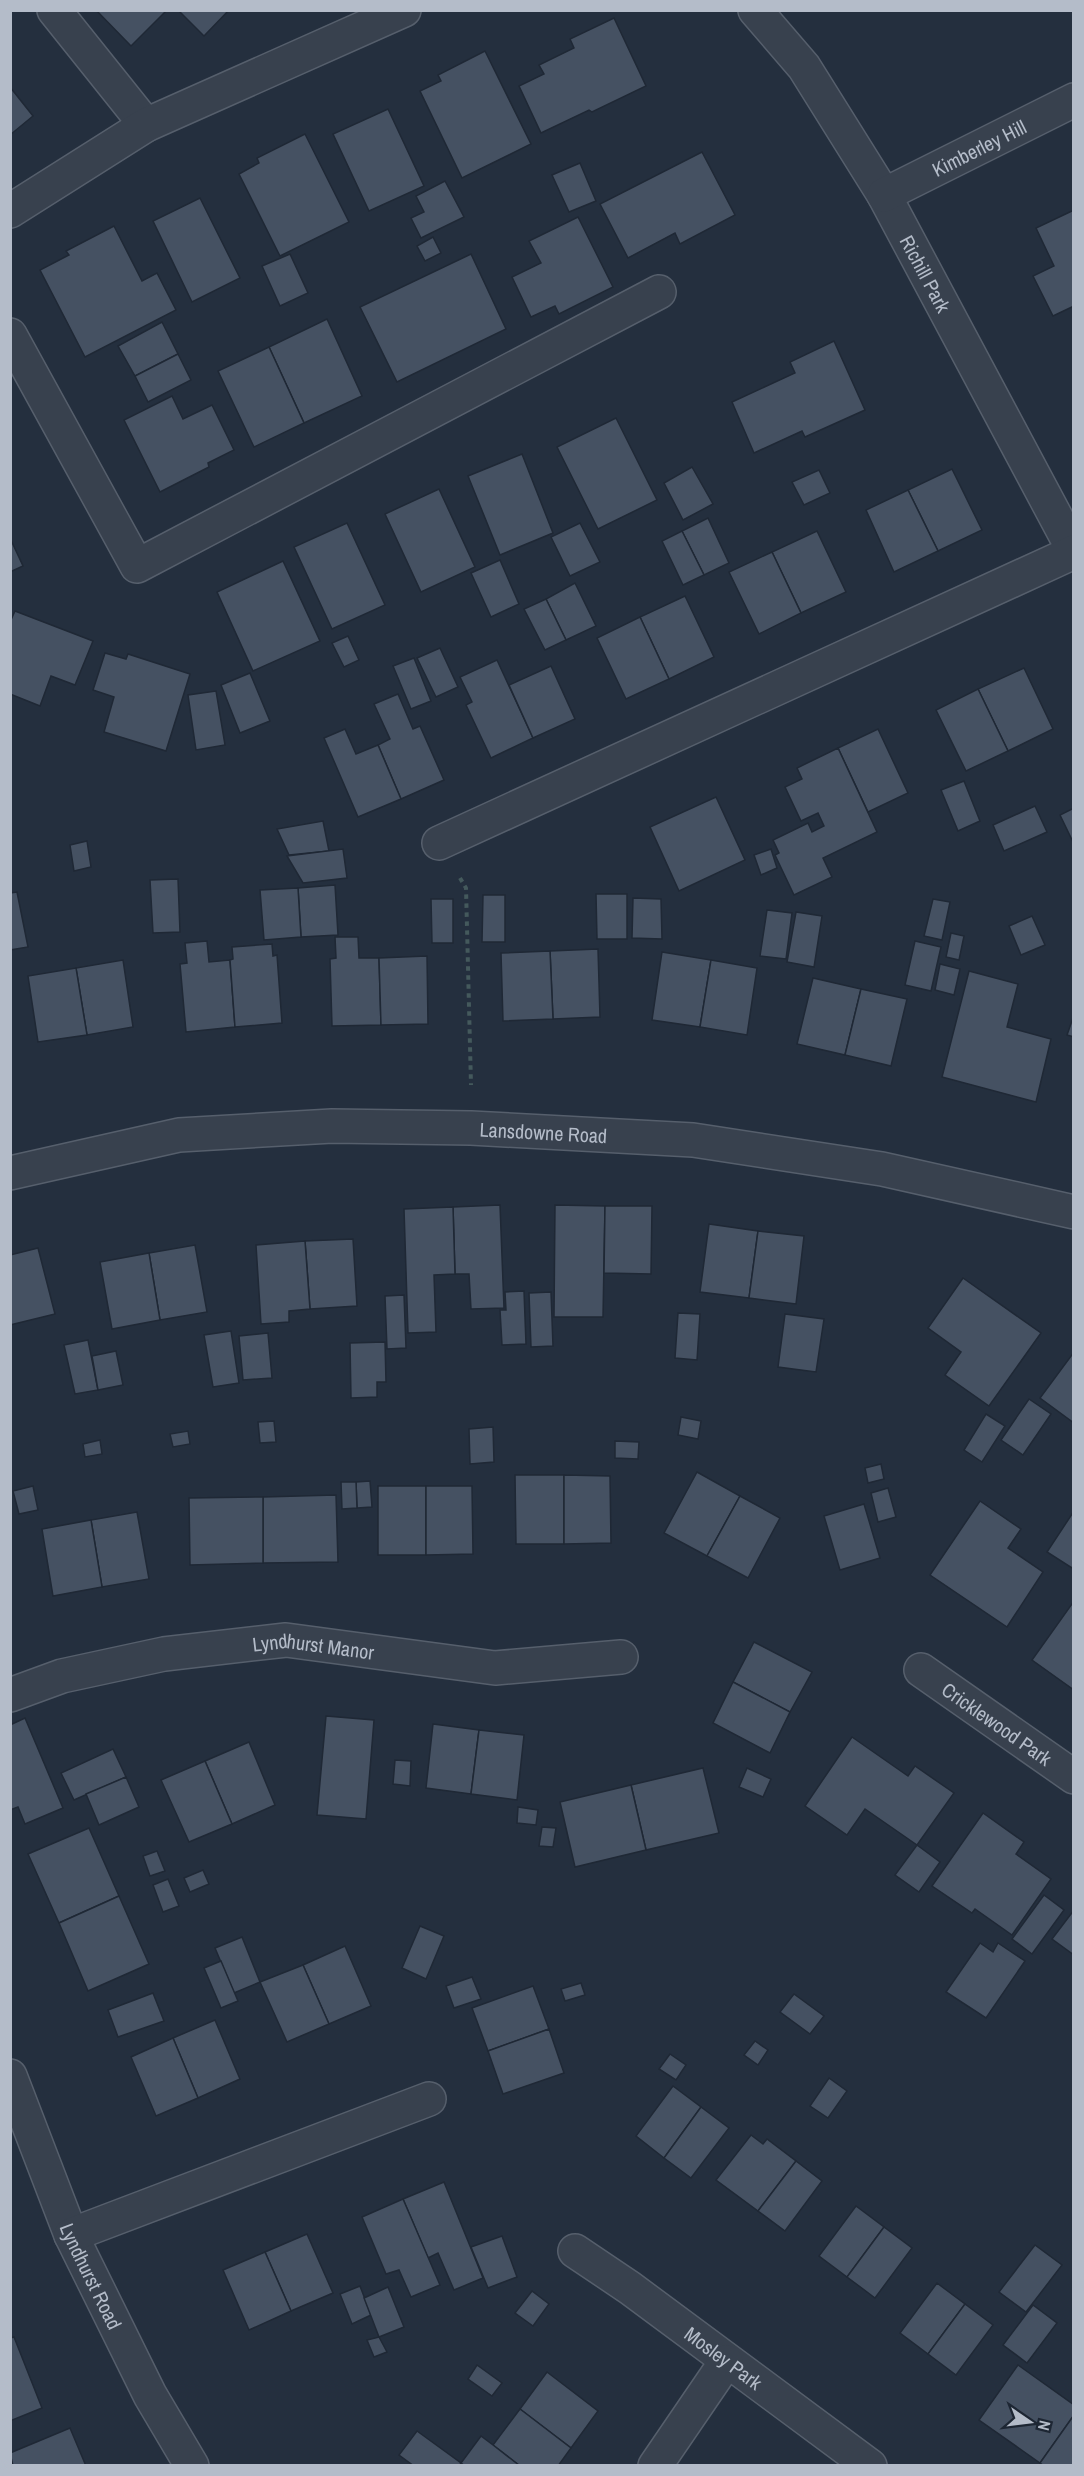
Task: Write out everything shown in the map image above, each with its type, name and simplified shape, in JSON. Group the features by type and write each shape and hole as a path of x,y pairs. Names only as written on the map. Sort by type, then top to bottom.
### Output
{"street":[{"path":"54,10 146,125"},
{"path":"10,211 146,125 404,10"},
{"name":"Richill Park","path":"756,10 804,67 884,195 1074,551"},
{"name":"Kimberley Hill","path":"884,195 1074,100"},
{"path":"10,334 137,566 659,292"},
{"path":"439,843 1074,551"},
{"name":"Lansdowne Road","path":"10,1173 179,1135 332,1126 471,1128 693,1140 882,1169 1074,1212"},
{"name":"Lyndhurst Manor","path":"10,1695 62,1676 164,1654 286,1640 495,1668 621,1657"},
{"name":"Cricklewood Park","path":"921,1670 1074,1777"},
{"name":"Lyndhurst Road","path":"10,2076 71,2235 150,2396 192,2466"},
{"path":"71,2235 429,2099"},
{"name":"Mosley Park","path":"575,2251 630,2288 726,2362 870,2466"},
{"path":"654,2466 726,2362"}],"path":[{"path":"439,843 466,888 471,1128"}],"building":[{"path":"96,10 165,10 166,11 131,46"},
{"path":"178,10 229,10 204,36"},
{"path":"614,18 646,86 541,133 519,86 544,74 539,65 574,48 570,39"},
{"path":"485,51 531,144 462,178 420,91 441,81 438,75"},
{"path":"10,87 33,116 10,135"},
{"path":"388,109 424,186 369,211 333,134"},
{"path":"305,134 349,222 280,256 239,174 259,163 257,158"},
{"path":"702,152 735,215 680,244 675,233 628,258 600,204"},
{"path":"580,163 596,201 569,212 552,175"},
{"path":"445,181 464,217 421,238 411,218 424,212 416,196"},
{"path":"200,198 240,278 192,302 153,221"},
{"path":"1074,210 1074,306 1053,316 1033,276 1054,266 1036,228"},
{"path":"578,217 613,287 559,314 555,306 531,317 512,277 541,263 529,241"},
{"path":"114,226 142,281 157,273 176,310 85,357 40,270 69,255 66,251"},
{"path":"433,237 441,253 425,261 417,246"},
{"path":"290,254 308,293 280,306 262,266"},
{"path":"471,254 506,329 397,382 360,307"},
{"path":"327,319 362,396 304,423 269,347"},
{"path":"162,322 178,354 135,376 118,346"},
{"path":"834,341 865,410 805,437 802,431 754,453 732,402 795,373 790,362"},
{"path":"269,347 304,423 254,447 218,371"},
{"path":"178,354 191,380 148,402 135,376"},
{"path":"172,396 183,419 212,405 234,450 208,463 209,467 160,492 124,420"},
{"path":"616,418 657,500 598,529 557,447"},
{"path":"522,454 553,533 500,555 468,476"},
{"path":"692,467 713,504 683,520 664,483"},
{"path":"952,469 982,530 938,551 908,490"},
{"path":"819,470 830,493 804,505 792,482"},
{"path":"439,489 475,567 421,592 385,514"},
{"path":"908,490 938,551 894,572 866,510"},
{"path":"708,518 729,563 704,575 682,531"},
{"path":"347,523 385,605 332,629 294,547"},
{"path":"580,523 600,562 570,576 551,537"},
{"path":"682,531 704,575 683,585 662,541"},
{"path":"817,531 846,592 801,613 772,552"},
{"path":"10,538 23,566 10,572"},
{"path":"772,552 801,613 759,634 729,572"},
{"path":"500,560 519,604 491,617 471,573"},
{"path":"283,561 320,641 253,671 217,592"},
{"path":"575,583 596,626 566,640 546,599"},
{"path":"685,596 714,657 669,679 640,617"},
{"path":"546,599 566,640 545,650 524,609"},
{"path":"15,611 93,641 75,685 51,676 40,706 10,694 10,622"},
{"path":"640,617 669,679 626,699 597,638"},
{"path":"348,636 359,660 344,667 332,643"},
{"path":"440,648 458,687 436,697 417,658"},
{"path":"105,653 126,659 128,654 190,674 166,751 104,732 114,697 93,690"},
{"path":"414,658 431,701 411,709 393,666"},
{"path":"497,660 533,738 491,758 466,705 472,702 460,677"},
{"path":"551,666 575,719 533,738 509,685"},
{"path":"1024,668 1053,729 1008,751 978,689"},
{"path":"250,673 270,721 240,733 221,685"},
{"path":"978,689 1008,751 966,771 936,710"},
{"path":"216,691 225,745 196,750 188,695"},
{"path":"398,694 413,729 420,726 444,780 401,799 378,745 390,739 374,704"},
{"path":"345,729 356,754 378,745 401,799 358,817 324,738"},
{"path":"878,729 908,793 868,812 838,748"},
{"path":"838,748 877,832 823,858 832,877 794,895 775,855 779,853 773,840 808,823 812,832 824,826 818,813 801,821 785,787 802,779 797,768"},
{"path":"964,781 980,821 958,831 941,790"},
{"path":"716,797 745,860 679,891 650,827"},
{"path":"1035,806 1047,832 1004,851 993,825"},
{"path":"1074,808 1074,844 1060,815"},
{"path":"323,821 329,851 289,855 277,829"},
{"path":"87,841 91,867 74,871 70,845"},
{"path":"343,849 347,878 303,883 287,856"},
{"path":"771,849 777,868 761,875 754,855"},
{"path":"178,879 180,932 153,933 150,880"},
{"path":"335,885 338,935 301,937 298,888"},
{"path":"298,888 301,937 264,940 260,890"},
{"path":"17,892 28,947 10,950 10,893"},
{"path":"596,894 627,894 627,939 597,939"},
{"path":"483,895 505,895 505,942 482,942"},
{"path":"633,898 661,899 662,939 632,938"},
{"path":"431,899 453,899 453,943 432,943"},
{"path":"933,899 950,902 942,940 924,936"},
{"path":"767,910 792,913 786,959 760,956"},
{"path":"796,912 822,916 814,967 787,962"},
{"path":"1032,916 1045,945 1021,955 1009,926"},
{"path":"951,933 964,936 959,960 946,957"},
{"path":"335,937 358,937 359,958 379,958 381,1025 332,1026 330,959 336,958"},
{"path":"207,941 209,962 230,960 235,1027 186,1032 180,964 187,963 185,943"},
{"path":"915,941 941,947 931,991 905,985"},
{"path":"272,944 273,956 277,955 282,1023 235,1027 230,960 233,959 232,947"},
{"path":"598,949 600,1017 553,1019 550,951"},
{"path":"550,951 553,1019 503,1021 501,953"},
{"path":"662,952 711,960 700,1027 652,1020"},
{"path":"427,956 428,1024 381,1025 379,958"},
{"path":"123,960 133,1027 87,1035 76,968"},
{"path":"711,960 757,968 747,1035 700,1027"},
{"path":"940,964 960,969 954,995 935,990"},
{"path":"76,968 87,1035 38,1042 28,976"},
{"path":"969,971 1018,984 1007,1027 1051,1039 1036,1102 942,1077"},
{"path":"813,978 861,989 845,1055 797,1044"},
{"path":"861,989 907,999 891,1066 845,1055"},
{"path":"1074,1015 1074,1037 1067,1035"},
{"path":"500,1205 504,1308 471,1309 469,1274 455,1274 453,1207"},
{"path":"555,1205 605,1206 603,1317 554,1317"},
{"path":"605,1206 652,1206 651,1274 604,1273"},
{"path":"453,1207 455,1274 434,1275 436,1332 408,1333 404,1209"},
{"path":"709,1224 758,1231 749,1298 700,1292"},
{"path":"758,1231 804,1236 796,1304 749,1298"},
{"path":"353,1239 357,1306 310,1309 305,1241"},
{"path":"305,1241 310,1309 289,1311 289,1322 261,1324 256,1245"},
{"path":"195,1245 207,1312 160,1320 149,1253"},
{"path":"38,1248 55,1314 10,1325 10,1255"},
{"path":"149,1253 160,1320 112,1329 100,1262"},
{"path":"963,1278 1041,1333 989,1406 945,1375 961,1352 928,1328"},
{"path":"524,1291 526,1344 502,1345 500,1310 506,1310 505,1292"},
{"path":"551,1292 553,1346 531,1347 529,1293"},
{"path":"404,1295 406,1348 387,1349 385,1296"},
{"path":"678,1313 700,1314 697,1360 675,1358"},
{"path":"785,1314 824,1319 816,1372 778,1367"},
{"path":"231,1331 239,1383 213,1387 204,1335"},
{"path":"268,1333 272,1378 243,1380 239,1336"},
{"path":"88,1340 98,1390 75,1394 64,1345"},
{"path":"385,1342 386,1382 377,1382 377,1397 351,1398 350,1343"},
{"path":"116,1351 123,1385 98,1390 92,1356"},
{"path":"1074,1352 1074,1423 1040,1398"},
{"path":"1029,1399 1051,1414 1023,1455 1001,1440"},
{"path":"986,1414 1005,1426 982,1462 964,1450"},
{"path":"681,1417 701,1421 698,1439 678,1435"},
{"path":"274,1421 276,1442 260,1443 258,1422"},
{"path":"493,1427 494,1462 470,1464 469,1429"},
{"path":"188,1431 190,1444 173,1447 170,1434"},
{"path":"100,1440 102,1454 85,1457 83,1444"},
{"path":"615,1441 639,1442 638,1459 615,1458"},
{"path":"881,1464 884,1479 868,1483 865,1468"},
{"path":"697,1472 740,1496 707,1556 664,1533"},
{"path":"515,1475 564,1475 564,1544 516,1544"},
{"path":"564,1475 610,1476 611,1543 564,1544"},
{"path":"370,1481 372,1507 357,1508 356,1482"},
{"path":"341,1482 356,1482 357,1508 342,1509"},
{"path":"33,1486 38,1510 19,1514 13,1491"},
{"path":"378,1486 426,1486 426,1555 378,1555"},
{"path":"426,1486 472,1486 473,1554 426,1555"},
{"path":"888,1488 896,1517 878,1522 871,1493"},
{"path":"336,1495 338,1562 263,1563 263,1497"},
{"path":"740,1496 780,1518 748,1578 707,1556"},
{"path":"263,1497 263,1563 190,1565 189,1498"},
{"path":"980,1501 1021,1529 1008,1548 1043,1572 1007,1627 930,1575"},
{"path":"864,1504 880,1558 840,1570 824,1516"},
{"path":"1074,1511 1074,1565 1072,1568 1047,1552"},
{"path":"137,1512 149,1579 102,1587 91,1520"},
{"path":"91,1520 102,1587 53,1596 42,1529"},
{"path":"1074,1601 1074,1690 1032,1660"},
{"path":"754,1642 812,1672 790,1712 733,1682"},
{"path":"733,1682 790,1712 770,1753 713,1723"},
{"path":"326,1716 374,1720 366,1819 317,1815"},
{"path":"25,1718 63,1808 25,1824 18,1807 10,1810 10,1725"},
{"path":"433,1724 479,1730 471,1794 426,1788"},
{"path":"479,1730 524,1735 517,1800 471,1794"},
{"path":"852,1737 908,1776 915,1766 954,1793 917,1845 865,1809 847,1835 805,1806"},
{"path":"249,1742 275,1805 232,1824 205,1761"},
{"path":"113,1749 126,1777 74,1800 61,1773"},
{"path":"395,1760 411,1761 410,1786 393,1784"},
{"path":"205,1761 232,1824 189,1842 161,1780"},
{"path":"703,1768 719,1833 646,1850 631,1785"},
{"path":"747,1768 771,1779 763,1797 739,1787"},
{"path":"126,1777 139,1807 99,1825 86,1794"},
{"path":"631,1785 646,1850 575,1867 560,1802"},
{"path":"518,1807 538,1810 536,1825 517,1823"},
{"path":"983,1813 1024,1842 1016,1854 1051,1879 1012,1935 975,1909 972,1913 932,1886"},
{"path":"542,1827 556,1828 553,1847 539,1846"},
{"path":"89,1828 119,1896 59,1923 28,1854"},
{"path":"917,1845 940,1862 919,1892 895,1875"},
{"path":"157,1851 165,1871 150,1876 143,1856"},
{"path":"203,1870 209,1884 190,1892 184,1878"},
{"path":"168,1879 179,1906 163,1912 153,1885"},
{"path":"1044,1895 1064,1910 1032,1954 1012,1939"},
{"path":"119,1896 149,1964 88,1991 59,1923"},
{"path":"1074,1910 1074,1955 1052,1939"},
{"path":"420,1926 444,1936 426,1979 402,1968"},
{"path":"242,1937 260,1982 234,1993 215,1948"},
{"path":"980,1943 993,1952 998,1943 1025,1961 986,2018 946,1992"},
{"path":"345,1946 371,2006 329,2024 303,1965"},
{"path":"221,1961 238,2001 221,2008 204,1968"},
{"path":"303,1965 329,2024 287,2042 260,1982"},
{"path":"472,1977 481,1999 454,2008 446,1986"},
{"path":"581,1983 585,1995 565,2001 561,1989"},
{"path":"533,1986 549,2029 488,2051 472,2008"},
{"path":"153,1993 164,2021 118,2037 108,2010"},
{"path":"794,1994 824,2016 810,2034 780,2012"},
{"path":"215,2020 240,2079 198,2098 173,2038"},
{"path":"549,2029 564,2073 503,2094 488,2051"},
{"path":"173,2038 198,2098 156,2116 131,2057"},
{"path":"755,2041 768,2050 758,2065 744,2055"},
{"path":"670,2054 686,2065 676,2080 659,2069"},
{"path":"829,2078 847,2091 828,2118 810,2106"},
{"path":"673,2086 701,2107 664,2158 636,2136"},
{"path":"701,2107 729,2128 691,2178 664,2158"},
{"path":"751,2135 763,2144 767,2139 796,2161 758,2211 716,2180"},
{"path":"796,2161 822,2181 785,2231 758,2211"},
{"path":"444,2182 483,2278 454,2290 438,2253 428,2258 403,2199"},
{"path":"403,2199 440,2285 411,2297 399,2270 386,2274 362,2217"},
{"path":"856,2206 884,2227 847,2277 819,2256"},
{"path":"884,2227 912,2248 875,2298 847,2277"},
{"path":"307,2234 333,2293 291,2311 265,2252"},
{"path":"502,2236 517,2277 488,2288 471,2247"},
{"path":"1035,2245 1062,2265 1026,2312 999,2292"},
{"path":"265,2252 291,2311 249,2330 223,2270"},
{"path":"937,2283 965,2304 928,2354 900,2333"},
{"path":"360,2286 371,2315 352,2324 340,2294"},
{"path":"388,2287 404,2327 379,2337 364,2298"},
{"path":"532,2291 549,2304 533,2326 515,2313"},
{"path":"965,2304 993,2325 956,2375 928,2354"},
{"path":"1033,2305 1057,2323 1027,2363 1003,2345"},
{"path":"14,2337 42,2408 10,2421 10,2338"},
{"path":"379,2337 387,2352 374,2357 367,2340"},
{"path":"477,2365 502,2383 492,2396 468,2379"},
{"path":"1018,2365 1074,2405 1074,2415 1040,2463 979,2420"},
{"path":"547,2372 598,2411 571,2448 520,2409"},
{"path":"520,2409 571,2448 558,2466 520,2466 493,2445"},
{"path":"1074,2415 1074,2466 1044,2466 1040,2463"},
{"path":"70,2428 86,2466 13,2466 10,2453"},
{"path":"417,2431 461,2463 459,2466 414,2466 399,2455"},
{"path":"481,2436 520,2466 465,2466 461,2463"}]}
